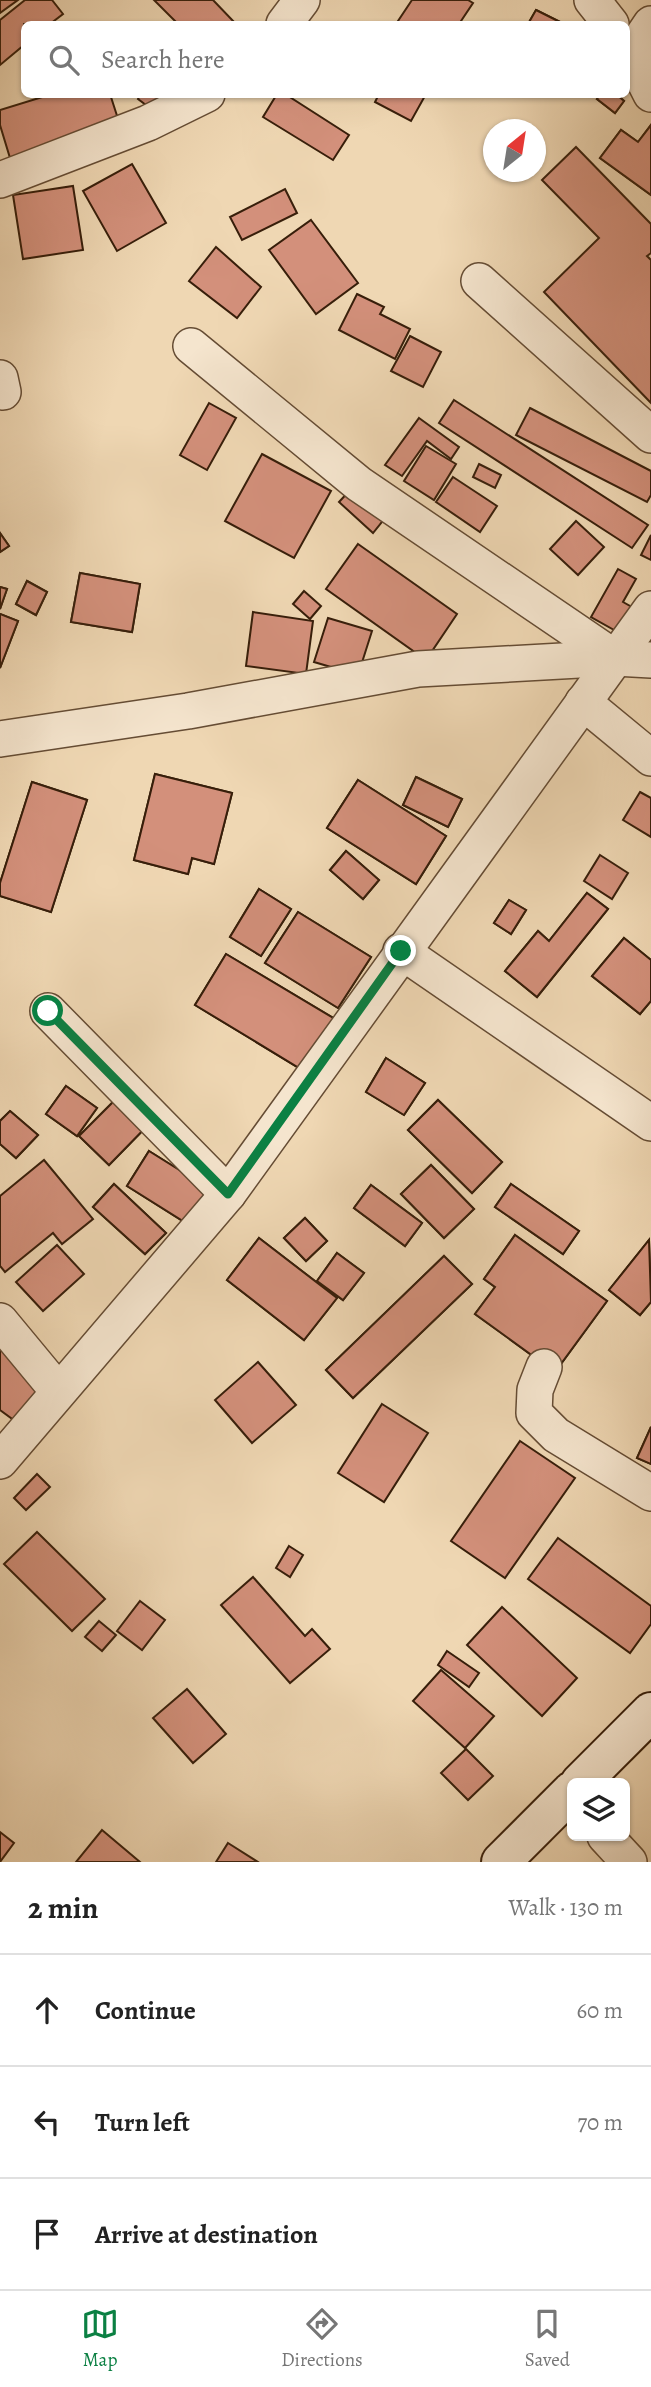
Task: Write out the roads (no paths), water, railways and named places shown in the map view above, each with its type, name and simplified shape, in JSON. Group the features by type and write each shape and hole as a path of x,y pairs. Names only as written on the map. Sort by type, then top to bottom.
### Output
{"main road":[{"path":"587,1778 651,1712"},
{"path":"501,1862 567,1799"}],"street":[{"path":"286,21 302,0"},
{"path":"592,0 609,21"},
{"path":"630,48 651,24"},
{"path":"630,51 651,93"},
{"path":"0,180 148,123 199,98"},
{"path":"479,281 651,435"},
{"path":"191,346 359,484 615,658"},
{"path":"0,1461 228,1194 401,951 651,609"},
{"path":"0,739 188,711 418,669 615,658 651,660"},
{"path":"583,702 651,758"},
{"path":"401,951 651,1123"},
{"path":"48,1011 228,1194"},
{"path":"0,1321 58,1391"},
{"path":"544,1367 535,1390 534,1413 556,1434 651,1493"},
{"path":"610,1841 629,1862"}]}
